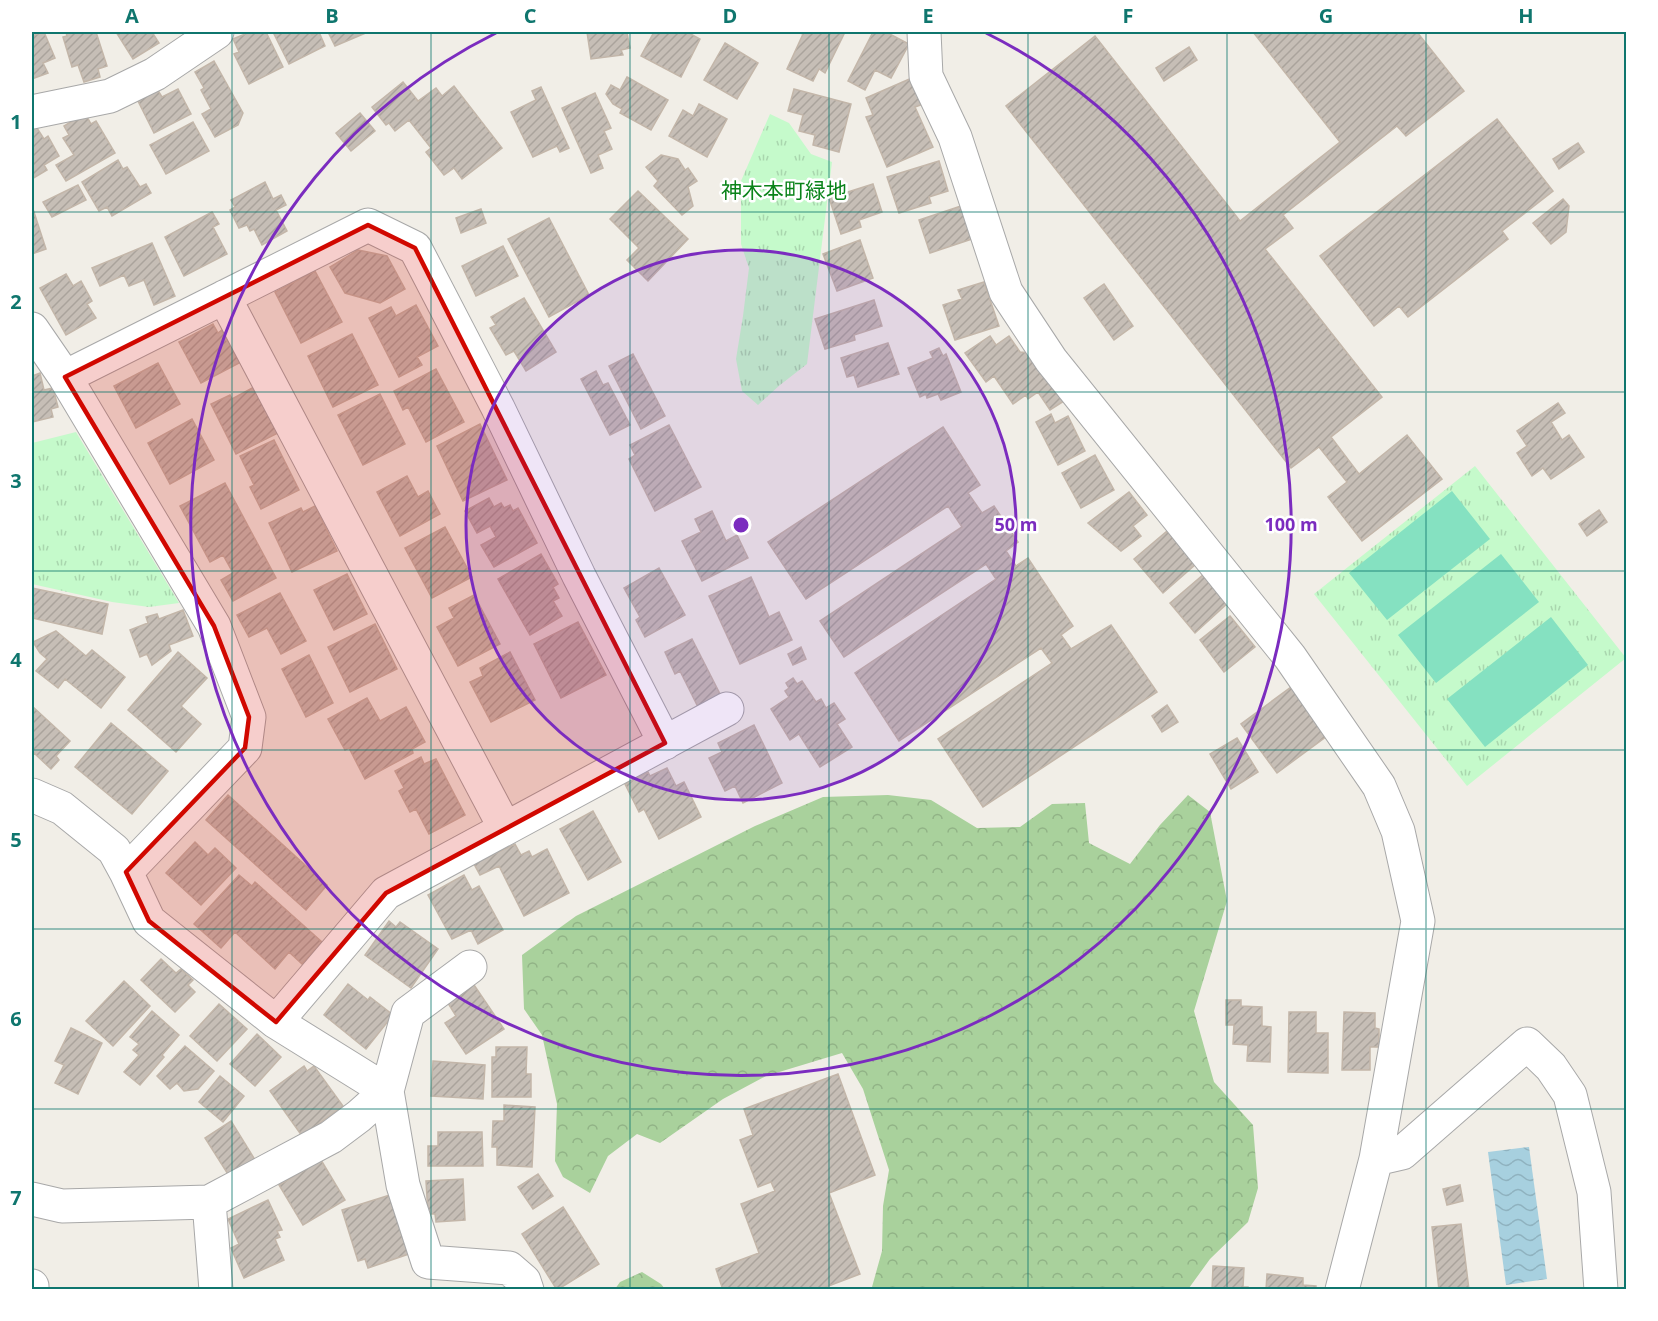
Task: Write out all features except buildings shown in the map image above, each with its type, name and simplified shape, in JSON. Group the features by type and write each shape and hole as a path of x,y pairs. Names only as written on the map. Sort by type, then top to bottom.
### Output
{"street":[{"path":"32,112 110,96 155,74 217,32"},
{"path":"905,32 955,137 1006,292 1051,360 1290,657 1379,786 1398,831 1418,921 1376,1159 1342,1290"},
{"path":"924,32 926,76"},
{"path":"65,377 368,225 415,248 498,408 579,576 665,743"},
{"path":"224,297 505,828"},
{"path":"32,329 65,377 214,626 249,717 245,748 126,872"},
{"path":"276,1022 386,893 727,709"},
{"path":"32,795 62,808 114,850 149,921 276,1022 387,1091"},
{"path":"470,967 408,1013 387,1091 403,1185 428,1262 509,1268 524,1281 527,1290"},
{"path":"1376,1159 1402,1153 1527,1044 1551,1067 1570,1095 1594,1192 1601,1290"},
{"path":"32,1199 62,1206 209,1202 331,1137 387,1091"},
{"path":"209,1202 216,1290"},
{"path":"1615,1290 1626,1284"}],"highlighted area":[{"path":"368,225 415,248 665,743 386,893 276,1022 149,921 126,872 245,748 249,717 214,626 65,377"}],"green space":[{"name":"神木本町緑地","path":"770,114 789,123 811,154 832,162 807,364 758,405 742,391 736,359 749,268 741,244 741,181"},
{"path":"76,432 179,603 149,607 112,602 32,584 32,443"},
{"path":"1475,466 1626,658 1467,786 1314,594"},
{"path":"1452,491 1490,539 1387,620 1349,573"},
{"path":"1501,554 1539,602 1436,683 1398,635"},
{"path":"1551,617 1588,665 1485,747 1447,699"},
{"path":"888,795 931,800 977,828 1020,827 1052,804 1085,803 1089,843 1130,864 1160,825 1188,795 1210,812 1227,901 1194,1011 1214,1082 1253,1125 1258,1188 1248,1222 1210,1259 1189,1288 866,1289 872,1287 882,1251 883,1206 889,1170 863,1089 842,1053 766,1076 723,1099 660,1143 637,1134 608,1156 590,1193 563,1177 555,1161 557,1104 542,1035 524,1009 522,955 576,916 755,826 823,797"},
{"path":"642,1272 665,1289 615,1289 620,1282"}],"water":[{"path":"1529,1147 1547,1279 1506,1285 1488,1152"}]}
